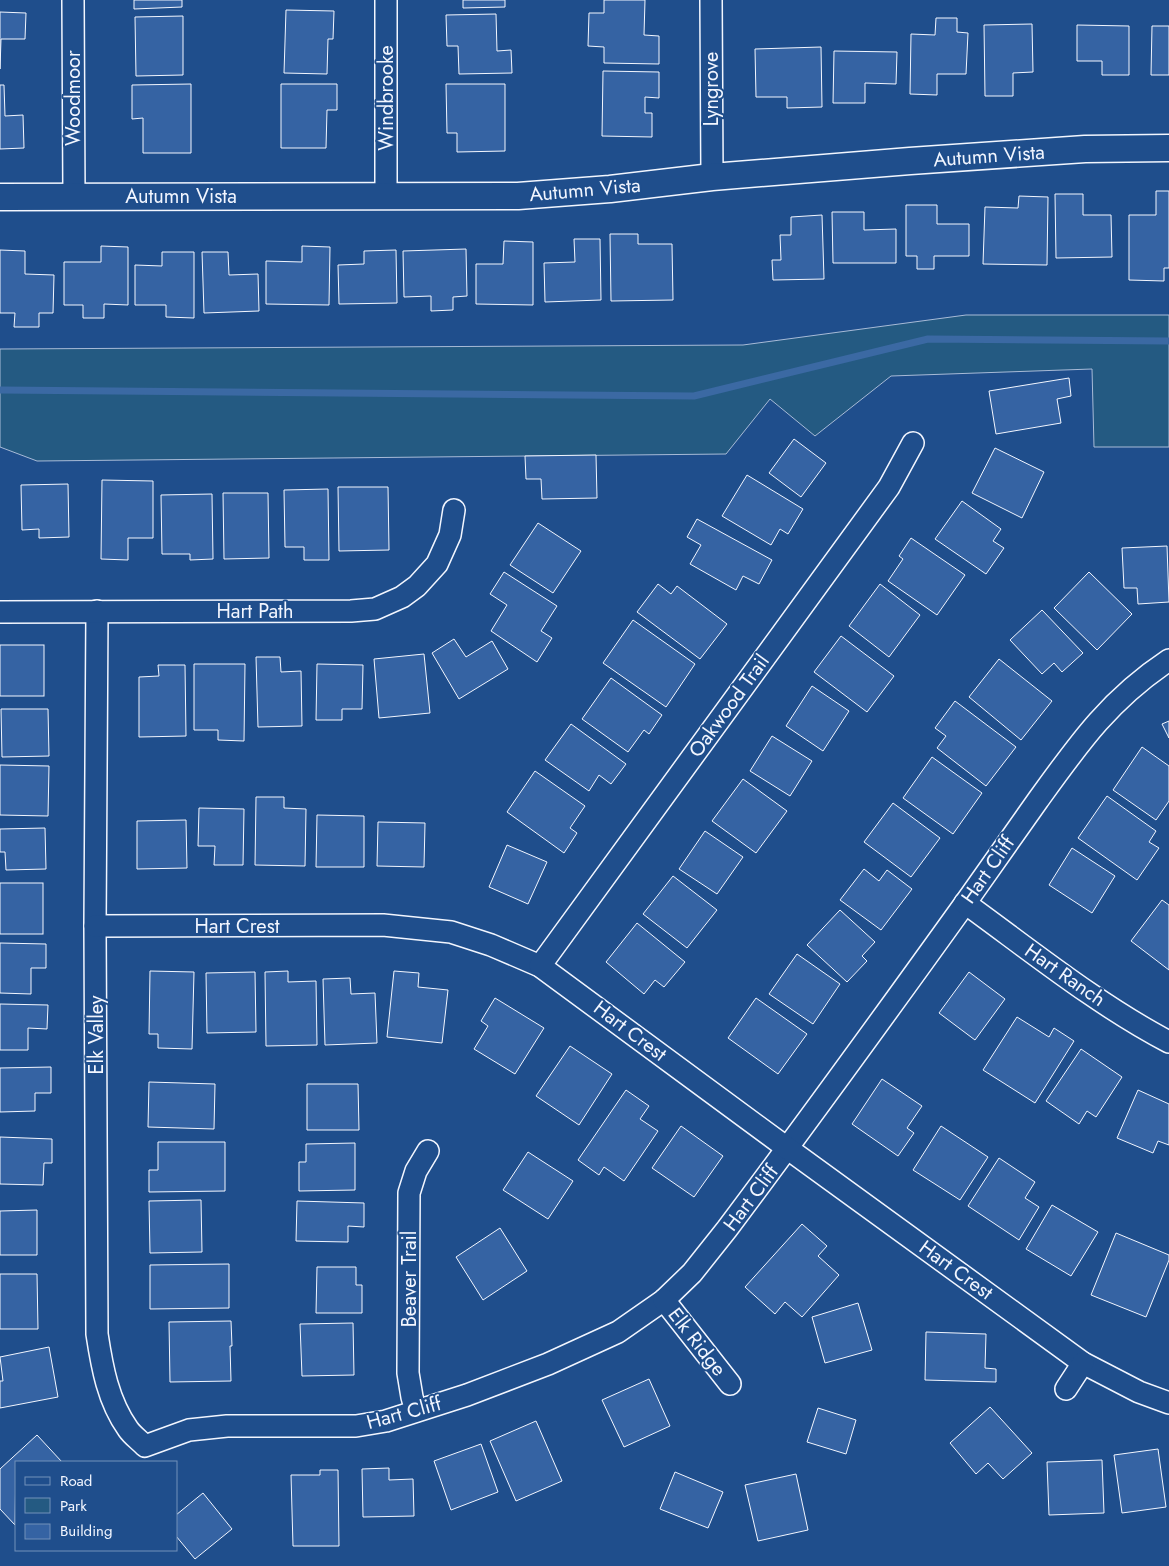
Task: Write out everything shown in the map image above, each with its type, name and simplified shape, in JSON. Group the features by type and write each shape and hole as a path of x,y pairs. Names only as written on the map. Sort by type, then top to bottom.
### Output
{"street":[{"name":"Woodmoor","path":"72,0 74,197"},
{"name":"Windbrooke","path":"386,0 386,196"},
{"name":"Lyngrove","path":"711,0 712,177"},
{"name":"Autumn Vista","path":"0,197 518,196 610,189 712,177 910,161 1085,149 1169,148"},
{"name":"Oakwood Trail","path":"540,966 889,487 913,443"},
{"name":"Hart Path","path":"0,612 375,609 402,597 417,586 437,564 450,535 454,510"},
{"name":"Elk Valley","path":"97,611 95,926 97,1334 102,1370 112,1399 128,1430 145,1446"},
{"name":"Hart Cliff","path":"145,1446 189,1430 227,1426 356,1426 386,1421 467,1395 548,1364 618,1332 664,1300 692,1273 727,1230 1098,720 1123,695 1169,660"},
{"name":"Hart Ranch","path":"965,903 1089,993 1169,1042"},
{"name":"Hart Crest","path":"95,926 383,925 451,932 491,944 540,966 1084,1363 1139,1392 1169,1403"},
{"name":"Beaver Trail","path":"416,1411 408,1373 409,1194 416,1172 428,1151"},
{"name":"Elk Ridge","path":"664,1300 730,1384"},
{"path":"1066,1389 1084,1363"}],"green space":[{"path":"966,315 1169,315 1169,447 1094,447 1092,369 891,376 815,436 770,399 726,454 37,461 0,447 0,349 743,345"}],"building":[{"path":"134,0 182,0 182,7 134,9"},
{"path":"463,0 505,0 505,7 463,8"},
{"path":"604,0 645,0 644,35 659,36 659,64 604,63 604,47 588,46 589,13 604,13"},
{"path":"286,10 334,11 333,39 328,39 327,74 284,73"},
{"path":"0,12 26,13 25,39 1,39 0,69"},
{"path":"496,14 497,51 511,50 512,73 459,74 458,46 447,46 446,15"},
{"path":"183,16 183,75 136,76 135,17"},
{"path":"936,18 957,18 957,32 968,33 966,74 937,74 937,95 910,94 911,34 935,35"},
{"path":"1032,24 1033,72 1013,73 1013,96 985,96 984,25"},
{"path":"1077,25 1129,26 1129,75 1102,75 1102,61 1077,61"},
{"path":"1152,26 1169,26 1169,75 1151,75"},
{"path":"821,47 822,107 787,108 787,97 756,97 755,49"},
{"path":"834,51 897,52 896,84 865,83 865,103 833,103"},
{"path":"603,71 659,72 659,98 645,97 645,113 652,113 652,137 602,136"},
{"path":"191,84 191,153 143,153 143,118 132,119 132,85"},
{"path":"281,84 337,84 337,110 327,110 326,148 281,148"},
{"path":"446,84 505,84 505,151 457,152 457,133 447,133"},
{"path":"0,85 4,85 5,116 23,115 24,148 0,149"},
{"path":"1156,191 1169,191 1169,268 1164,268 1164,281 1129,280 1129,215 1156,215"},
{"path":"1055,194 1083,194 1083,215 1111,215 1112,257 1056,258"},
{"path":"1019,196 1048,197 1047,265 983,264 985,207 1018,208"},
{"path":"906,205 937,205 937,224 969,224 969,256 934,256 934,269 917,269 917,256 906,256"},
{"path":"832,212 864,212 864,230 896,229 896,263 833,263"},
{"path":"822,215 824,279 773,280 772,260 781,260 780,235 791,235 791,217"},
{"path":"610,234 638,234 638,244 672,244 673,300 611,301"},
{"path":"574,239 600,239 601,300 545,302 544,263 575,262"},
{"path":"504,241 533,242 533,305 476,304 476,264 503,264"},
{"path":"101,246 128,247 128,305 104,304 104,318 83,318 83,305 64,305 64,262 101,262"},
{"path":"302,246 330,247 329,305 266,304 266,261 302,262"},
{"path":"466,249 467,296 453,297 453,310 431,311 431,296 404,297 403,251"},
{"path":"0,250 25,251 25,274 54,275 53,313 39,313 39,327 14,327 15,313 0,313"},
{"path":"396,250 397,303 339,304 338,265 364,264 364,251"},
{"path":"162,252 194,252 194,318 166,317 166,305 135,305 135,265 162,266"},
{"path":"202,252 228,252 229,275 258,274 259,311 204,313"},
{"path":"1069,378 1071,396 1057,399 1061,423 996,434 989,391"},
{"path":"794,439 826,463 801,497 769,473"},
{"path":"995,448 1044,472 1022,518 972,493"},
{"path":"596,455 597,498 542,499 541,479 526,479 525,456"},
{"path":"747,475 803,509 788,534 780,529 771,545 722,516"},
{"path":"102,480 153,481 153,538 128,538 128,560 101,559"},
{"path":"68,484 69,537 39,538 39,529 22,530 21,485"},
{"path":"338,487 388,487 389,550 339,551"},
{"path":"328,489 329,560 304,560 304,547 285,547 284,490"},
{"path":"223,493 268,493 269,558 224,559"},
{"path":"212,494 213,559 190,560 190,554 162,554 161,495"},
{"path":"962,501 1001,529 993,541 1004,548 986,574 935,539"},
{"path":"697,519 772,560 759,584 743,576 736,590 690,564 701,545 687,537"},
{"path":"538,523 581,551 553,593 510,565"},
{"path":"911,538 965,575 937,615 888,581 903,559 899,556"},
{"path":"1167,546 1169,602 1138,604 1137,588 1124,588 1122,548"},
{"path":"504,572 557,606 541,631 552,638 537,662 491,631 507,605 490,594"},
{"path":"1089,572 1132,614 1097,650 1054,608"},
{"path":"658,584 671,594 677,586 727,624 700,659 637,612"},
{"path":"880,584 920,615 889,657 849,626"},
{"path":"1042,610 1083,653 1062,672 1054,663 1042,674 1010,640"},
{"path":"633,620 695,664 666,707 603,663"},
{"path":"841,636 894,676 867,712 814,672"},
{"path":"454,639 466,657 492,641 508,669 459,699 432,653"},
{"path":"0,645 44,645 44,696 0,696"},
{"path":"424,654 430,713 379,718 374,659"},
{"path":"256,657 280,657 281,672 301,671 302,726 258,727"},
{"path":"999,659 1052,701 1021,740 969,697"},
{"path":"194,664 245,664 244,741 218,740 218,730 194,730"},
{"path":"317,664 363,665 362,709 342,709 342,720 316,720"},
{"path":"158,665 185,665 186,736 139,737 139,677 159,676"},
{"path":"611,678 662,715 649,734 644,730 628,752 582,719"},
{"path":"812,686 849,711 823,751 786,726"},
{"path":"955,701 1016,747 986,786 937,748 946,736 935,728"},
{"path":"1,709 48,709 49,756 2,757"},
{"path":"1169,721 1169,738 1162,724"},
{"path":"571,724 626,764 611,784 599,775 589,791 545,760"},
{"path":"772,736 812,761 790,796 750,771"},
{"path":"1142,747 1169,766 1169,801 1156,820 1113,790"},
{"path":"932,757 982,793 953,834 903,798"},
{"path":"0,765 49,766 48,816 0,815"},
{"path":"535,771 585,806 570,828 577,833 564,853 507,812"},
{"path":"743,779 787,811 756,853 712,821"},
{"path":"1107,796 1156,831 1149,842 1159,848 1137,880 1078,838"},
{"path":"256,797 284,797 284,808 306,809 305,866 255,865"},
{"path":"893,803 940,838 911,877 864,842"},
{"path":"199,808 244,809 243,865 214,865 215,846 198,846"},
{"path":"317,815 364,816 364,867 316,867"},
{"path":"186,820 187,868 137,869 137,821"},
{"path":"378,822 425,823 424,867 377,866"},
{"path":"45,828 46,869 6,870 5,852 0,852 0,829"},
{"path":"705,831 743,857 717,894 679,869"},
{"path":"507,845 547,862 528,904 489,887"},
{"path":"1072,848 1115,876 1092,913 1049,885"},
{"path":"864,869 879,881 887,870 912,889 881,930 840,900"},
{"path":"673,876 717,910 687,948 643,914"},
{"path":"0,883 43,883 43,934 0,934"},
{"path":"1162,900 1169,905 1169,970 1131,941"},
{"path":"840,910 875,942 862,956 867,961 847,982 807,945"},
{"path":"637,923 685,962 664,987 655,980 644,994 606,962"},
{"path":"0,943 46,944 46,968 31,968 31,994 0,993"},
{"path":"797,954 840,984 813,1024 769,994"},
{"path":"150,971 194,972 192,1049 158,1048 158,1034 149,1034"},
{"path":"288,971 288,982 316,981 317,1045 266,1046 265,972"},
{"path":"394,971 419,973 418,987 448,990 442,1043 387,1037"},
{"path":"255,972 256,1032 207,1033 206,973"},
{"path":"969,972 1005,999 975,1040 939,1013"},
{"path":"350,978 351,994 375,993 377,1043 325,1045 323,979"},
{"path":"495,998 544,1028 515,1074 474,1049 488,1026 481,1021"},
{"path":"756,998 807,1034 778,1074 728,1038"},
{"path":"0,1004 48,1005 47,1029 28,1028 28,1050 0,1050"},
{"path":"1017,1017 1049,1037 1054,1028 1074,1041 1035,1103 983,1070"},
{"path":"570,1046 612,1074 579,1125 536,1096"},
{"path":"1081,1049 1122,1077 1096,1117 1087,1111 1079,1124 1046,1101"},
{"path":"51,1067 51,1093 35,1093 35,1111 0,1112 0,1068"},
{"path":"882,1079 922,1106 907,1128 914,1133 898,1156 852,1124"},
{"path":"149,1082 215,1084 214,1129 148,1127"},
{"path":"307,1084 358,1084 359,1130 307,1130"},
{"path":"626,1090 649,1106 640,1119 658,1131 624,1181 604,1167 599,1175 578,1160"},
{"path":"1138,1090 1169,1104 1169,1145 1158,1141 1153,1153 1117,1138"},
{"path":"681,1126 723,1156 694,1197 652,1168"},
{"path":"941,1126 988,1157 960,1200 913,1170"},
{"path":"0,1137 52,1139 52,1163 44,1163 43,1185 0,1184"},
{"path":"158,1142 225,1142 225,1191 149,1192 149,1170 158,1170"},
{"path":"355,1143 355,1190 299,1191 299,1162 306,1162 306,1144"},
{"path":"528,1152 573,1181 548,1219 503,1190"},
{"path":"999,1158 1035,1182 1025,1198 1039,1207 1019,1240 968,1206"},
{"path":"201,1200 202,1252 150,1253 149,1201"},
{"path":"297,1201 364,1203 364,1227 348,1226 348,1242 296,1241"},
{"path":"1052,1205 1098,1232 1071,1276 1026,1249"},
{"path":"37,1210 37,1255 0,1255 0,1211"},
{"path":"802,1224 827,1246 818,1256 839,1275 802,1317 785,1302 775,1314 745,1287"},
{"path":"500,1228 527,1271 483,1300 456,1257"},
{"path":"1116,1233 1169,1255 1169,1260 1146,1317 1091,1295"},
{"path":"229,1264 229,1308 150,1309 150,1265"},
{"path":"317,1267 356,1267 356,1285 362,1285 362,1313 316,1313"},
{"path":"0,1274 37,1274 38,1329 0,1329"},
{"path":"858,1303 872,1350 825,1363 812,1317"},
{"path":"231,1321 231,1381 170,1382 169,1322"},
{"path":"353,1323 354,1375 302,1376 300,1324"},
{"path":"926,1332 986,1334 985,1368 996,1369 996,1382 925,1380"},
{"path":"49,1347 58,1397 0,1408 0,1381 3,1381 0,1357"},
{"path":"649,1379 670,1426 624,1447 602,1400"},
{"path":"990,1407 1032,1453 1003,1479 988,1463 976,1474 950,1443"},
{"path":"818,1408 856,1420 846,1454 807,1442"},
{"path":"536,1421 562,1481 516,1501 490,1441"},
{"path":"37,1435 61,1461 15,1461 15,1525 0,1509 0,1469"},
{"path":"481,1444 498,1492 451,1510 434,1461"},
{"path":"1158,1449 1166,1507 1122,1513 1114,1455"},
{"path":"1102,1460 1104,1513 1049,1515 1047,1462"},
{"path":"389,1468 389,1480 413,1479 414,1516 363,1517 362,1469"},
{"path":"320,1470 338,1470 339,1546 293,1546 291,1475 320,1475"},
{"path":"675,1472 723,1492 708,1528 660,1509"},
{"path":"796,1474 808,1530 758,1541 745,1485"},
{"path":"203,1493 232,1529 195,1559 178,1538 178,1513"}],"waterway":[{"path":"0,390 694,396 928,339 1169,341"}]}
